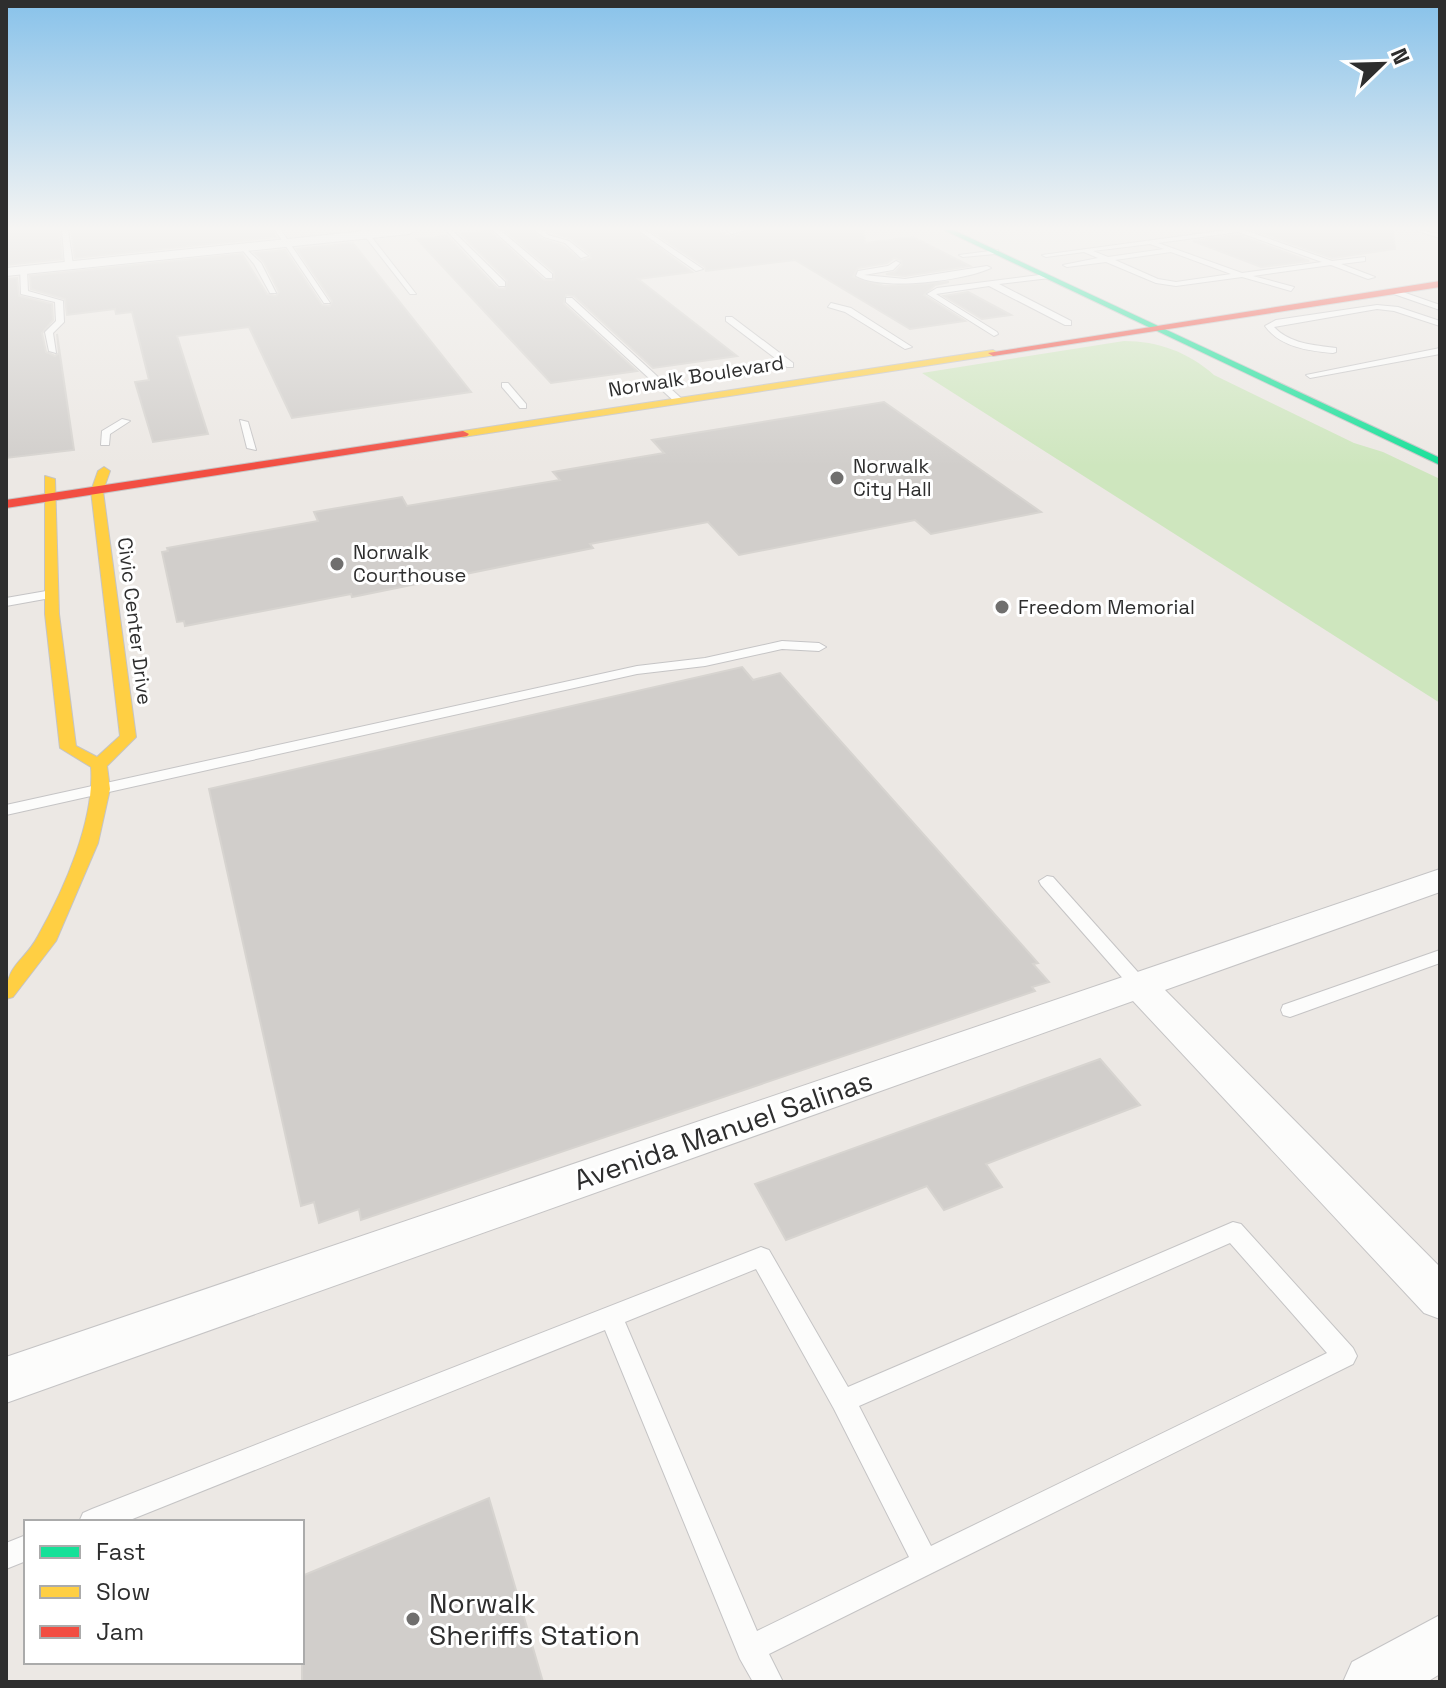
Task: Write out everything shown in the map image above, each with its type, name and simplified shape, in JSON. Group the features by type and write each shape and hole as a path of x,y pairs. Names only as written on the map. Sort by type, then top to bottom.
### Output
{"main road":[{"path":"1116,309 1440,462"},
{"name":"Norwalk Boulevard","path":"6,485 1158,309"},
{"path":"1165,309 1225,337"},
{"name":"Norwalk Boulevard","path":"6,504 1268,309"},
{"path":"1303,372 1338,388"},
{"name":"Civic Center Drive","path":"99,765 128,737 97,491 104,471"},
{"path":"6,992 46,941 89,843 101,789 99,765 68,748 59,693 52,594 49,479"}],"street":[{"name":"Avenida Manuel Salinas","path":"6,1380 1440,880"},
{"path":"1139,985 1440,1298"},
{"path":"1372,1682 1440,1643"}],"lane":[{"path":"53,351 49,332 60,322 59,309"},
{"path":"578,309 679,401"},
{"path":"833,309 900,348"},
{"path":"844,309 900,348"},
{"path":"954,309 994,334"},
{"path":"1040,309 1068,323"},
{"path":"1333,350 1308,348 1273,333 1269,326 1276,322 1366,309"},
{"path":"1376,309 1406,313 1440,324"},
{"path":"1406,313 1412,320 1440,332"},
{"path":"729,319 790,365"},
{"path":"1303,372 1440,351"},
{"path":"505,385 523,406"},
{"path":"104,471 105,433 125,421"},
{"path":"243,422 252,448"},
{"path":"6,602 52,594"},
{"path":"6,810 637,670 705,662 782,645 819,647"},
{"path":"1047,881 1139,985"},
{"path":"1290,1010 1440,956"},
{"path":"750,1649 1345,1356 1233,1231 843,1401"},
{"path":"97,1520 761,1257 843,1401 926,1563"},
{"path":"611,1316 750,1649 769,1682"}],"green space":[{"path":"1124,341 1149,343 1183,354 1214,375 1354,443 1383,452 1440,479 1440,703 922,373"}],"building":[{"path":"6,309 52,309 53,320 42,333 46,352 55,356 59,353 57,334 74,450 6,458"},
{"path":"66,309 405,309 471,392 292,418 249,327 177,336 208,434 153,442 135,382 149,380 132,312 116,314 115,309 67,315"},
{"path":"482,309 569,309 637,371 551,383"},
{"path":"588,309 676,309 737,356 653,368"},
{"path":"876,309 946,309 965,321 910,329"},
{"path":"965,309 999,309 1011,315 982,319"},
{"path":"884,402 1041,512 931,534 915,520 739,555 708,522 590,544 593,548 352,597 351,594 185,626 184,621 177,622 162,552 168,551 167,548 318,521 314,512 402,497 407,506 560,480 553,472 664,453 652,440"},
{"path":"742,667 753,680 780,673 1038,963 1033,964 1049,982 1032,987 1035,991 361,1220 359,1209 319,1223 314,1202 301,1206 209,789"},
{"path":"1100,1059 1140,1105 986,1164 1002,1187 944,1210 927,1186 786,1240 755,1184"},
{"name":"Norwalk Sheriffs Station","path":"489,1498 543,1682 302,1682 304,1575"}],"traffic: fast":[{"path":"1115,309 1440,462"}],"traffic: slow":[{"path":"463,434 993,353"},
{"path":"6,992 46,941 89,843 101,789 99,765 128,737 97,491 104,471"},
{"path":"49,479 52,614 68,748 99,765"}],"traffic: jam":[{"path":"993,353 1280,309"},
{"path":"6,504 463,434"}],"place":[{"name":"Norwalk City Hall","path":"837,478"},
{"name":"Norwalk Courthouse","path":"337,564"},
{"name":"Freedom Memorial","path":"1002,607"},
{"name":"Norwalk Sheriffs Station","path":"413,1619"}]}
